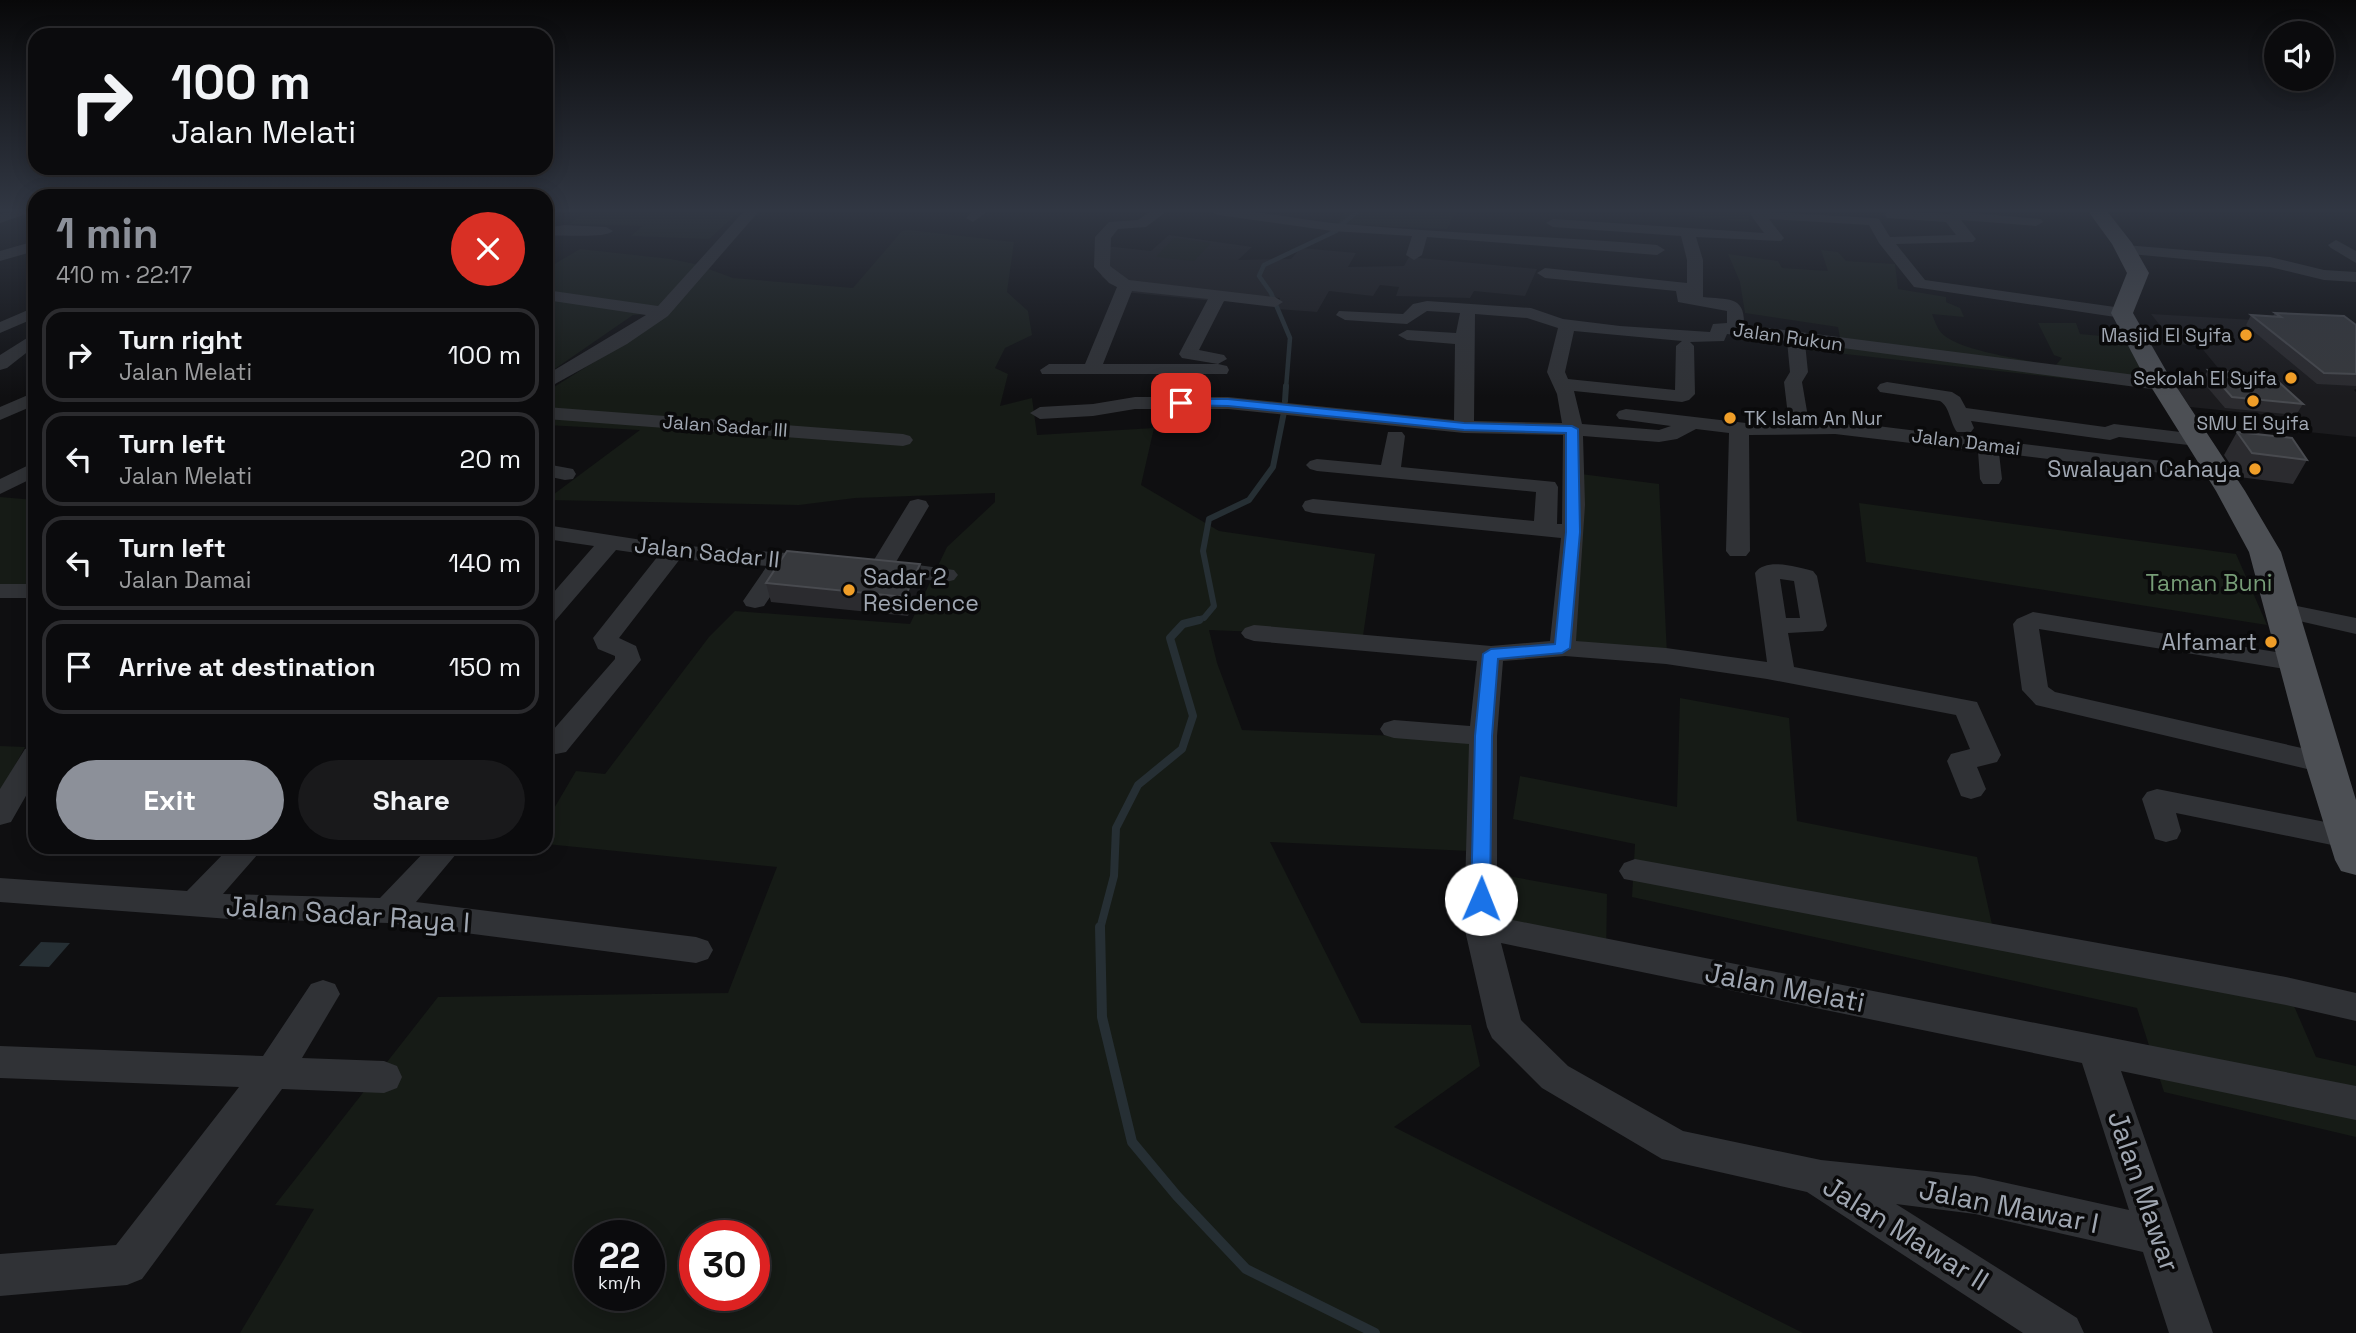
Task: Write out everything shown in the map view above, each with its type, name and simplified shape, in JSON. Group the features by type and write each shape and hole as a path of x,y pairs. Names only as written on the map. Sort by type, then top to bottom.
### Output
{"main road":[{"path":"2136,273 2138,278 2125,307 2159,384 2248,519 2265,552 2324,763 2354,845"}],"street":[{"path":"553,379 621,340 662,312 702,273"},
{"path":"1108,273 1126,285 1275,302"},
{"path":"1531,313 1545,273"},
{"path":"1547,273 1684,292 1683,273"},
{"path":"1695,273 1695,301 1730,305 1736,309 1735,329"},
{"path":"1911,273 1920,284 2125,307"},
{"path":"2317,273 2356,277"},
{"path":"1092,370 1126,285"},
{"path":"2056,290 2125,307"},
{"path":"553,296 662,312"},
{"path":"1218,297 1188,355 1221,359 1220,370 1228,403"},
{"name":"Jalan Rukun","path":"1346,315 1407,319 1419,308 1427,306 1531,313 1541,320 1567,325 1677,337 1718,337 1719,328 1735,329 2159,384"},
{"path":"0,328 28,315"},
{"path":"1345,431 1395,436 1461,435 1467,315"},
{"path":"1562,648 1573,532 1572,429 1565,384 1556,372 1567,325"},
{"path":"1407,335 1464,339"},
{"path":"1796,338 1800,372 1793,382 1800,428"},
{"path":"0,364 28,343"},
{"path":"1565,384 1682,396 1685,394 1685,346"},
{"path":"1049,370 1220,370"},
{"path":"1887,388 1945,396 1953,401 1979,444 1991,479"},
{"path":"0,414 28,401"},
{"name":"Jalan Damai","path":"1040,413 1093,410 1135,402 1228,403 1461,435 1572,429 1659,436 1670,435 1692,423 1763,431 1835,428 2219,474"},
{"path":"1958,413 2110,434 2114,430 2197,440"},
{"name":"Jalan Sadar III","path":"553,414 903,440"},
{"path":"1626,415 1692,423"},
{"path":"1738,551 1739,427"},
{"path":"1390,472 1395,436"},
{"path":"1317,464 1548,487 1545,529"},
{"path":"0,470 28,472"},
{"path":"0,488 28,474"},
{"path":"858,565 918,506"},
{"path":"1313,506 1573,532"},
{"name":"Jalan Sadar II","path":"553,533 674,552 858,565 946,575"},
{"path":"553,608 610,542"},
{"path":"556,745 628,660 627,652 607,644 606,638 674,552"},
{"path":"755,601 783,560"},
{"path":"0,590 28,591"},
{"path":"2282,610 2356,626"},
{"path":"2298,663 2033,620 2026,624 2035,690 2046,699 2324,763"},
{"path":"1775,625 1781,671"},
{"path":"1254,634 1491,654 1521,654 1562,648 1781,671 1967,708 1987,755 1961,761 1970,789"},
{"path":"1480,926 1483,736 1491,654"},
{"path":"1394,729 1483,736"},
{"path":"0,814 28,768"},
{"path":"2166,831 2156,800 2159,799 2354,845"},
{"path":"194,904 242,854"},
{"path":"388,911 441,854"},
{"path":"1635,872 2286,991 2356,1007"},
{"name":"Jalan Sadar Raya I","path":"0,890 61,892 194,904 388,911 696,950"},
{"name":"Jalan Melati","path":"1480,926 2356,1103"},
{"name":"Jalan Mawar II","path":"1480,926 1505,1027 1555,1077 1676,1147 1816,1176 2062,1333"},
{"path":"0,1275 127,1265 272,1073 323,994"},
{"name":"Jalan Mawar","path":"2096,1050 2191,1333"},
{"path":"0,1062 384,1077"},
{"name":"Jalan Mawar I","path":"1816,1176 1975,1195 2159,1237"}],"shaded area":[{"path":"1101,273 1535,273 1525,296 1474,291 1470,298 1396,296 1399,287 1380,285 1373,296 1329,291 1317,312 1277,309 1280,298 1229,294 1224,302 1124,292 1102,277"},
{"name":"Sekolah El Syifa","path":"2151,314 2339,325 2356,338 2356,437 2299,431 2287,417 2190,407 2166,374 2228,380 2200,346 2175,344"},
{"path":"41,942 70,943 49,967 19,966"}],"green space":[{"path":"553,273 720,273 733,278 853,288 866,273 1010,273 1007,292 1028,311 1032,335 1005,348 995,368 1008,374 1000,406 1032,398 1037,435 1154,428 1141,485 1219,531 1375,554 1363,636 1209,630 1217,663 1242,730 1475,739 1470,851 1270,842 1361,1023 1471,1025 1480,1066 1394,1127 1803,1333 240,1333 314,1209 275,1205 438,997 728,993 777,867 553,845 553,810 576,771 605,774 709,637 735,611 910,624 947,547 995,502 995,493 855,498 799,505 553,500 553,495 640,430 553,425 553,388 626,342 660,313 633,315 553,370"},
{"path":"1736,273 1896,273 1898,289 1946,297 1946,302 1960,308 1964,317 1932,314 1939,330 1947,338 1975,349 2054,367 2062,358 2054,355 2038,323 2076,323 2080,334 2112,337 2109,331 2123,332 2151,388 1809,350 1804,335 1840,338 1838,327 1745,313"},
{"path":"1573,473 1659,484 1667,655 1563,639"},
{"path":"0,497 28,499 28,598 0,598"},
{"name":"Taman Buni","path":"1859,503 2236,554 2267,625 1866,562"},
{"path":"1680,698 1789,718 1797,821 1977,857 1993,929 2288,992 2316,1057 2356,1066 2356,1137 2164,1092 2137,1008 1632,897 1635,844 1513,819 1520,776 1677,807"},
{"path":"0,746 25,747 0,793"},
{"path":"1508,876 1607,894 1606,959 1502,939"}],"building":[{"path":"2275,313 2344,316 2356,325 2356,374 2324,373 2251,315 2281,317"},
{"path":"2208,370 2272,376 2303,404 2232,397"},
{"path":"2237,432 2292,438 2307,460 2252,453"},
{"path":"787,551 920,564 905,597 766,583"}],"waterway":[{"path":"1260,273 1259,276 1271,293 1290,338 1286,388"},
{"path":"1285,401 1286,386"},
{"path":"1193,621 1204,618 1214,606 1203,551 1209,519 1249,500 1273,467 1284,412"},
{"path":"1100,929 1114,876 1116,828 1138,785 1182,749 1193,716 1170,638 1183,624 1199,620"},
{"path":"1100,929 1102,1017 1132,1142 1177,1196 1246,1269 1375,1333"}],"place":[{"name":"Masjid El Syifa","path":"2246,335"},
{"name":"Sekolah El Syifa","path":"2291,378"},
{"name":"SMU El Syifa","path":"2253,401"},
{"name":"TK Islam An Nur","path":"1730,418"},
{"name":"Swalayan Cahaya","path":"2255,469"},
{"name":"Sadar 2 Residence","path":"849,590"},
{"name":"Alfamart","path":"2271,642"}],"route":[{"path":"1181,403 1228,403 1464,426 1572,429 1573,532 1562,648 1521,654 1491,654 1483,736 1481,899"}]}
